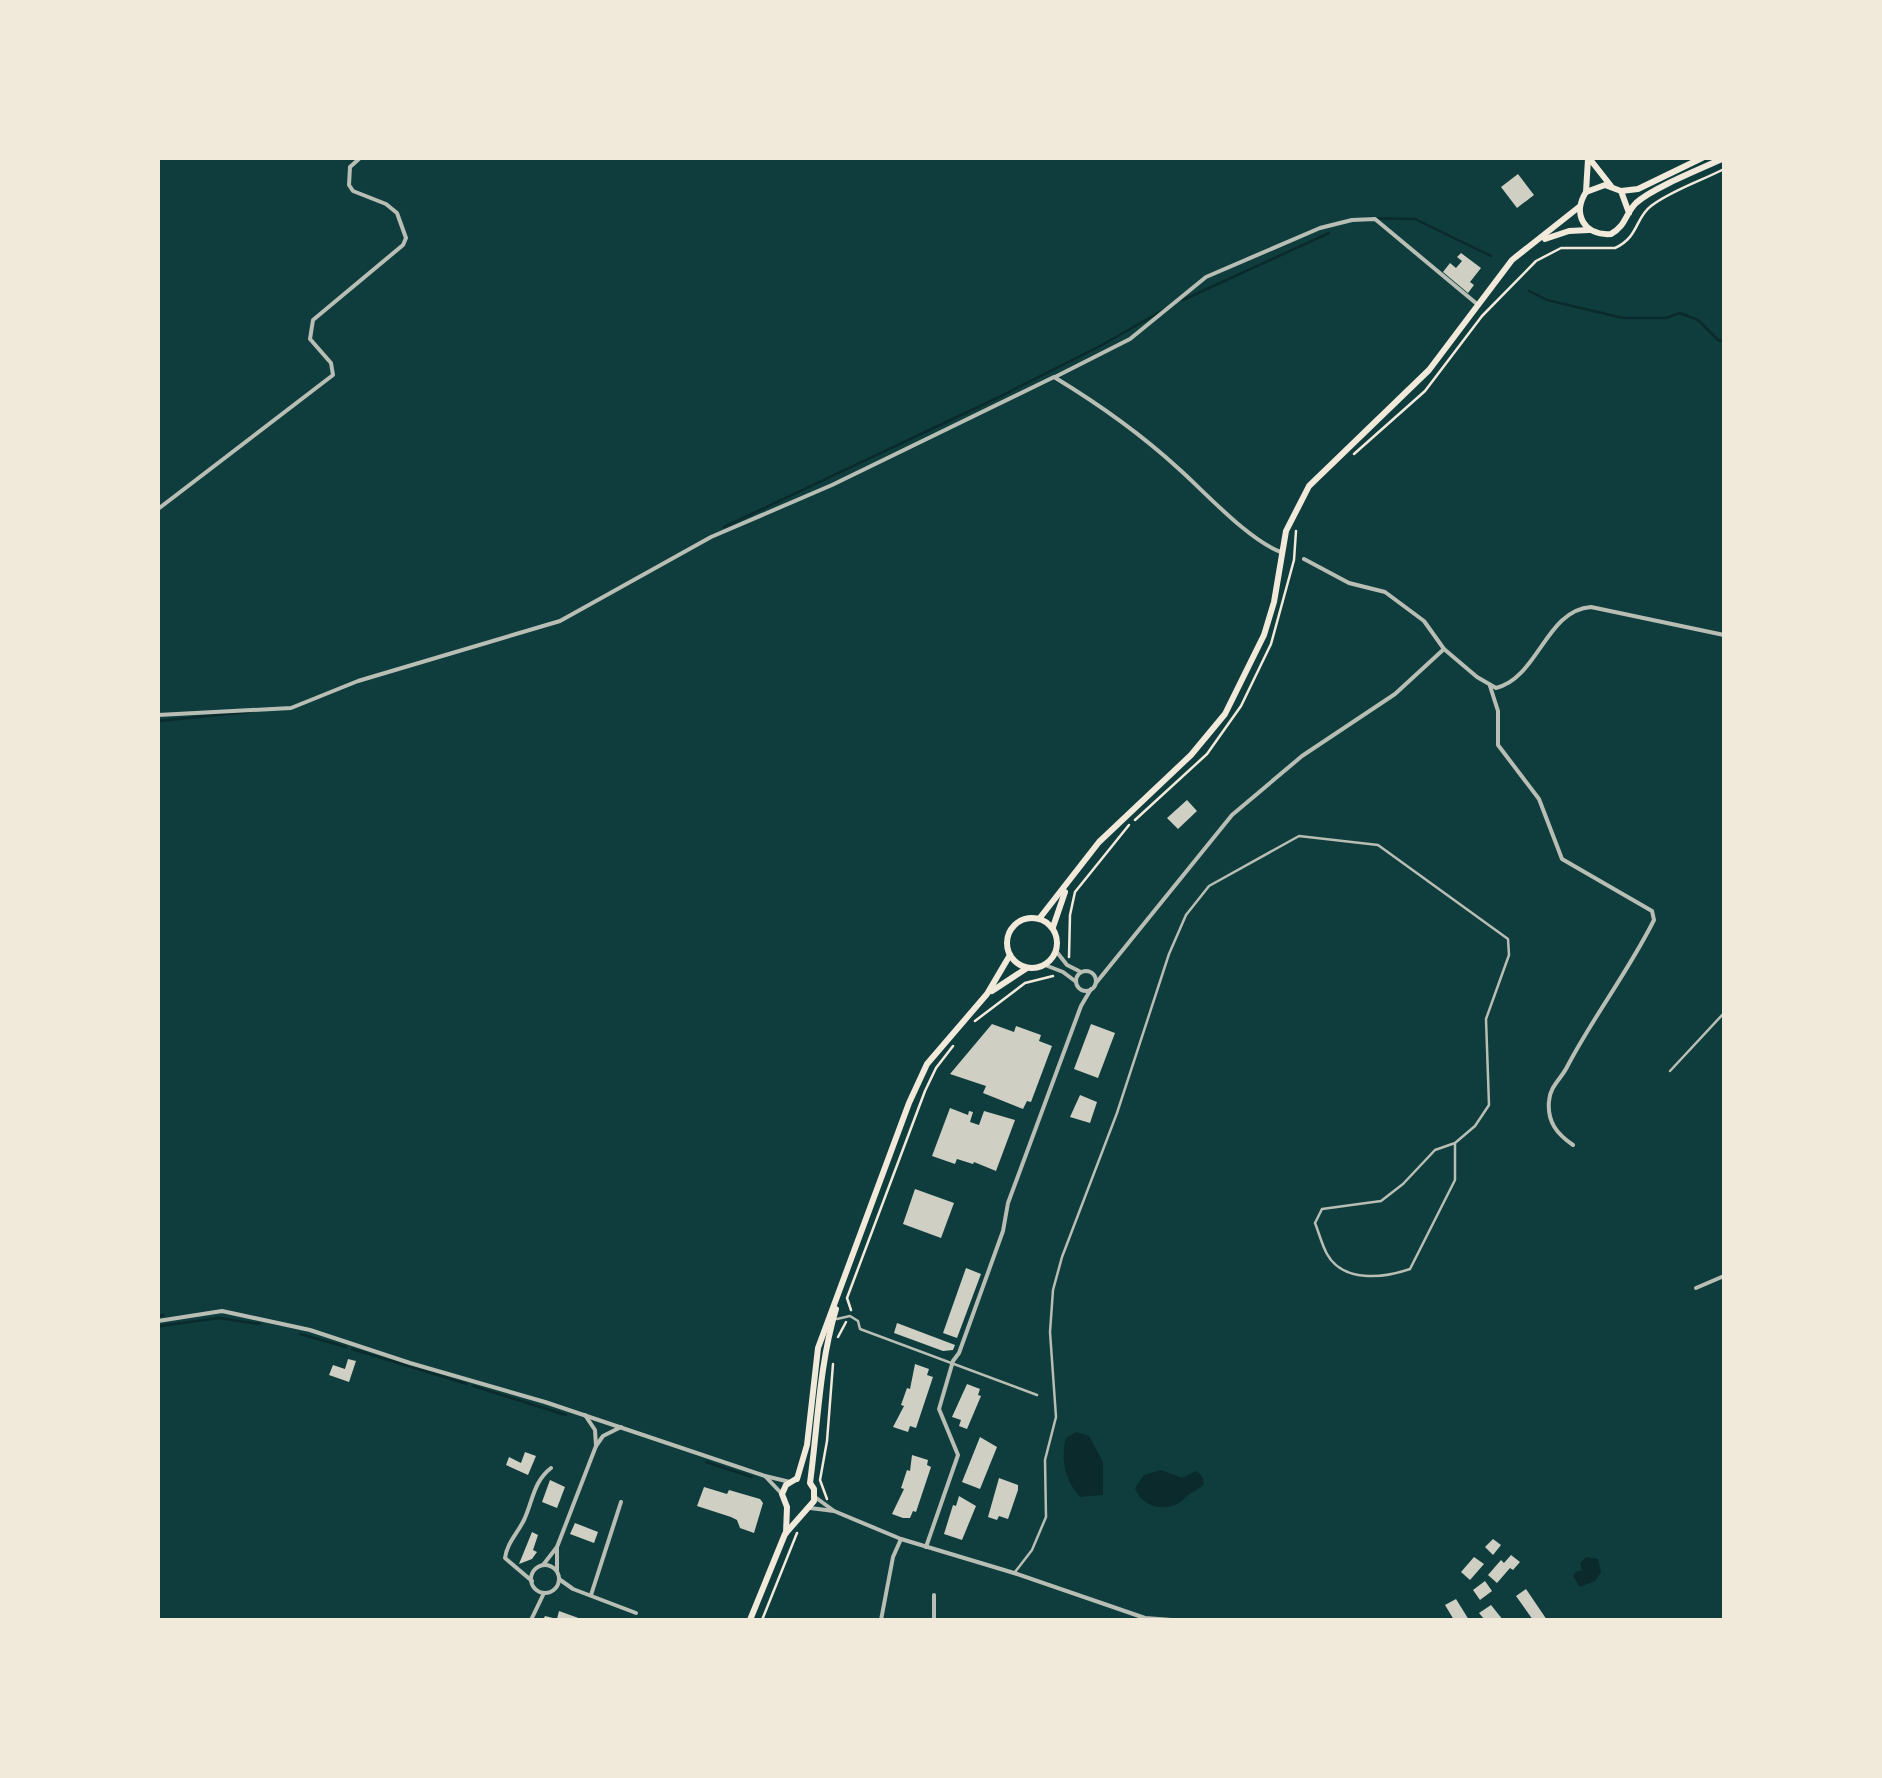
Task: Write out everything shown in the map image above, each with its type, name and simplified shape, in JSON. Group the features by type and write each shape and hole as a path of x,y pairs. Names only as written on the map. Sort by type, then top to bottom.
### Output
{"main road":[{"path":"1589,158 1626,198 1629,213"},
{"path":"1039,919 1099,842 1190,754 1225,714 1264,634 1291,517 1309,486 1429,370 1512,260 1579,207 1586,192 1589,158"},
{"path":"1621,192 1638,189 1702,158"},
{"path":"1538,241 1570,231 1611,234 1623,226 1642,199 1724,158"},
{"path":"1586,192 1598,186 1611,186"},
{"path":"1579,207 1583,224 1589,230"},
{"path":"987,994 1027,968 1044,965 1056,951 1053,928 1067,885"},
{"path":"786,1534 788,1507 782,1494 793,1480 807,1445 818,1348 917,1084 941,1046 987,994 1010,955 1008,940 1012,929 1023,920 1039,919 1053,928"},
{"path":"1010,955 1027,968"},
{"path":"750,1620 786,1534 815,1496 810,1483 822,1370 844,1280"},
{"path":"793,1480 810,1483"},
{"path":"788,1507 806,1509"}],"street":[{"path":"158,509 334,375 331,362 310,338 313,320 406,238 398,213 353,191 349,185 350,167 360,158"},
{"path":"158,715 291,708 358,680 560,621 711,536 832,485 1130,339 1206,277 1320,228 1375,219 1477,304"},
{"path":"1054,377 1133,433 1223,510 1281,552"},
{"path":"1304,559 1349,583 1385,592 1424,621 1444,649 1490,686 1498,710 1498,745 1539,799 1562,860 1652,911 1654,920 1630,968 1576,1045 1549,1097 1550,1122 1573,1145"},
{"path":"1490,686 1506,686 1564,619 1580,608 1592,607 1724,635"},
{"path":"926,1546 958,1455 938,1410 1003,1231 1008,1204 1091,990 1232,814 1302,756 1394,694 1444,649"},
{"path":"1056,951 1068,966 1081,972 1093,974 1110,968"},
{"path":"1044,965 1076,982 1082,1006"},
{"path":"1076,982 1081,972"},
{"path":"1093,974 1096,983"},
{"path":"1081,990 1091,990"},
{"path":"1696,1288 1724,1276"},
{"path":"158,1320 205,1312 244,1314 310,1330 585,1414 766,1476 793,1480"},
{"path":"585,1414 595,1432 596,1446"},
{"path":"595,1432 610,1424"},
{"path":"621,1427 603,1436 596,1446 558,1547 557,1572 559,1579 573,1588 636,1613"},
{"path":"534,1611 536,1590 532,1581 505,1558 539,1480 550,1468"},
{"path":"766,1476 782,1494"},
{"path":"815,1496 834,1511 901,1539 1014,1573 1144,1619 1172,1620"},
{"path":"590,1595 621,1502"},
{"path":"806,1509 834,1511"},
{"path":"881,1620 892,1557 901,1539"},
{"path":"520,1570 535,1570 558,1547"},
{"path":"543,1565 557,1572"},
{"path":"532,1581 535,1570"},
{"path":"554,1589 559,1579"},
{"path":"536,1590 573,1588"},
{"path":"531,1620 544,1592"},
{"path":"934,1595 934,1620"}],"lane":[{"path":"1014,1573 1032,1550 1046,1518 1044,1460 1056,1417 1050,1332 1053,1290 1062,1256 1118,1113 1169,954 1186,915 1208,886 1299,836 1378,845 1508,939 1510,954 1486,1019 1488,1105 1475,1126 1455,1142 1435,1150 1404,1184 1381,1201 1322,1208 1315,1223 1328,1258 1344,1270 1363,1276 1386,1277 1410,1268 1455,1180 1455,1142"},
{"path":"1670,1071 1724,1013"},
{"path":"830,1328 836,1320 850,1316 860,1329 1037,1396"}],"path":[{"path":"1346,461 1425,391 1482,316 1544,255 1561,248 1623,245 1636,232 1646,210 1724,169"},
{"path":"1068,962 1071,902 1080,884 1130,824 1206,754 1242,706 1272,644 1299,523"},
{"path":"967,1031 980,1016 1025,983 1058,974"},
{"path":"836,1342 850,1316 848,1298 924,1091 954,1046"},
{"path":"827,1499 820,1480 834,1354"},
{"path":"762,1620 802,1526"}],"water":[{"path":"1076,1432 1089,1436 1103,1462 1103,1495 1080,1497 1067,1477 1064,1446 1066,1438"},
{"path":"1161,1470 1182,1478 1196,1471 1204,1484 1177,1504 1152,1505 1135,1488 1144,1475"},
{"path":"1586,1557 1598,1559 1601,1572 1595,1581 1580,1587 1573,1576 1582,1571 1580,1563"}],"building":[{"path":"1518,174 1534,195 1517,208 1501,187"},
{"path":"1461,253 1481,268 1470,282 1474,285 1468,293 1443,272 1450,263 1456,268 1462,261 1457,257"},
{"path":"1187,800 1197,811 1178,829 1167,818"},
{"path":"992,1024 1014,1032 1016,1026 1041,1035 1039,1041 1052,1046 1031,1102 1027,1101 1023,1109 983,1093 986,1086 950,1074"},
{"path":"1091,1024 1115,1033 1098,1078 1074,1069"},
{"path":"1080,1095 1097,1102 1090,1123 1070,1117"},
{"path":"950,1108 968,1115 973,1112 970,1122 979,1125 984,1111 1015,1120 996,1171 974,1162 957,1159 955,1164 932,1156"},
{"path":"915,1189 954,1203 941,1238 903,1224"},
{"path":"966,1268 981,1274 957,1338 943,1333"},
{"path":"897,1323 955,1345 953,1350 943,1351 894,1333"},
{"path":"348,1359 356,1361 349,1382 329,1375 333,1365 345,1369"},
{"path":"915,1364 929,1369 927,1375 933,1377 916,1428 910,1426 908,1432 893,1427 904,1406 901,1405 907,1388 910,1389"},
{"path":"967,1384 980,1389 981,1396 967,1429 959,1426 961,1420 952,1417"},
{"path":"980,1437 997,1447 980,1489 962,1482"},
{"path":"525,1452 536,1456 528,1475 506,1465 509,1457 521,1463"},
{"path":"912,1455 928,1460 931,1467 916,1512 903,1518 892,1514 904,1489 901,1488 907,1470 910,1471"},
{"path":"999,1478 1018,1485 1018,1490 1008,1519 999,1516 997,1520 988,1517"},
{"path":"550,1480 565,1487 557,1508 542,1502"},
{"path":"704,1487 760,1499 763,1503 754,1533 740,1528 731,1517 697,1506"},
{"path":"959,1496 976,1506 962,1540 944,1534"},
{"path":"575,1523 598,1532 594,1543 570,1534"},
{"path":"532,1532 538,1535 533,1550 537,1552 532,1559 519,1564"},
{"path":"1493,1539 1501,1545 1493,1555 1485,1547"},
{"path":"1511,1555 1520,1562 1497,1583 1488,1575"},
{"path":"1474,1557 1484,1564 1470,1580 1461,1572"},
{"path":"1485,1581 1492,1591 1480,1600 1473,1590"},
{"path":"1526,1589 1547,1620 1533,1620 1516,1596"},
{"path":"1456,1599 1469,1620 1454,1620 1445,1605"},
{"path":"1491,1605 1503,1620 1485,1620 1479,1613"},
{"path":"559,1611 584,1620 543,1620 545,1616 557,1619"}],"waterway":[{"path":"1364,218 1415,219 1491,256"},
{"path":"1183,300 1329,233"},
{"path":"1529,291 1547,300 1623,318 1666,318 1680,313 1698,320 1724,341"},
{"path":"724,527 997,398 1165,309"},
{"path":"158,721 249,712"},
{"path":"158,1316 164,1315"},
{"path":"160,1326 219,1318 260,1324"},
{"path":"300,1334 346,1347"},
{"path":"352,1349 467,1384"},
{"path":"473,1386 566,1415"},
{"path":"706,1462 752,1477"}]}
